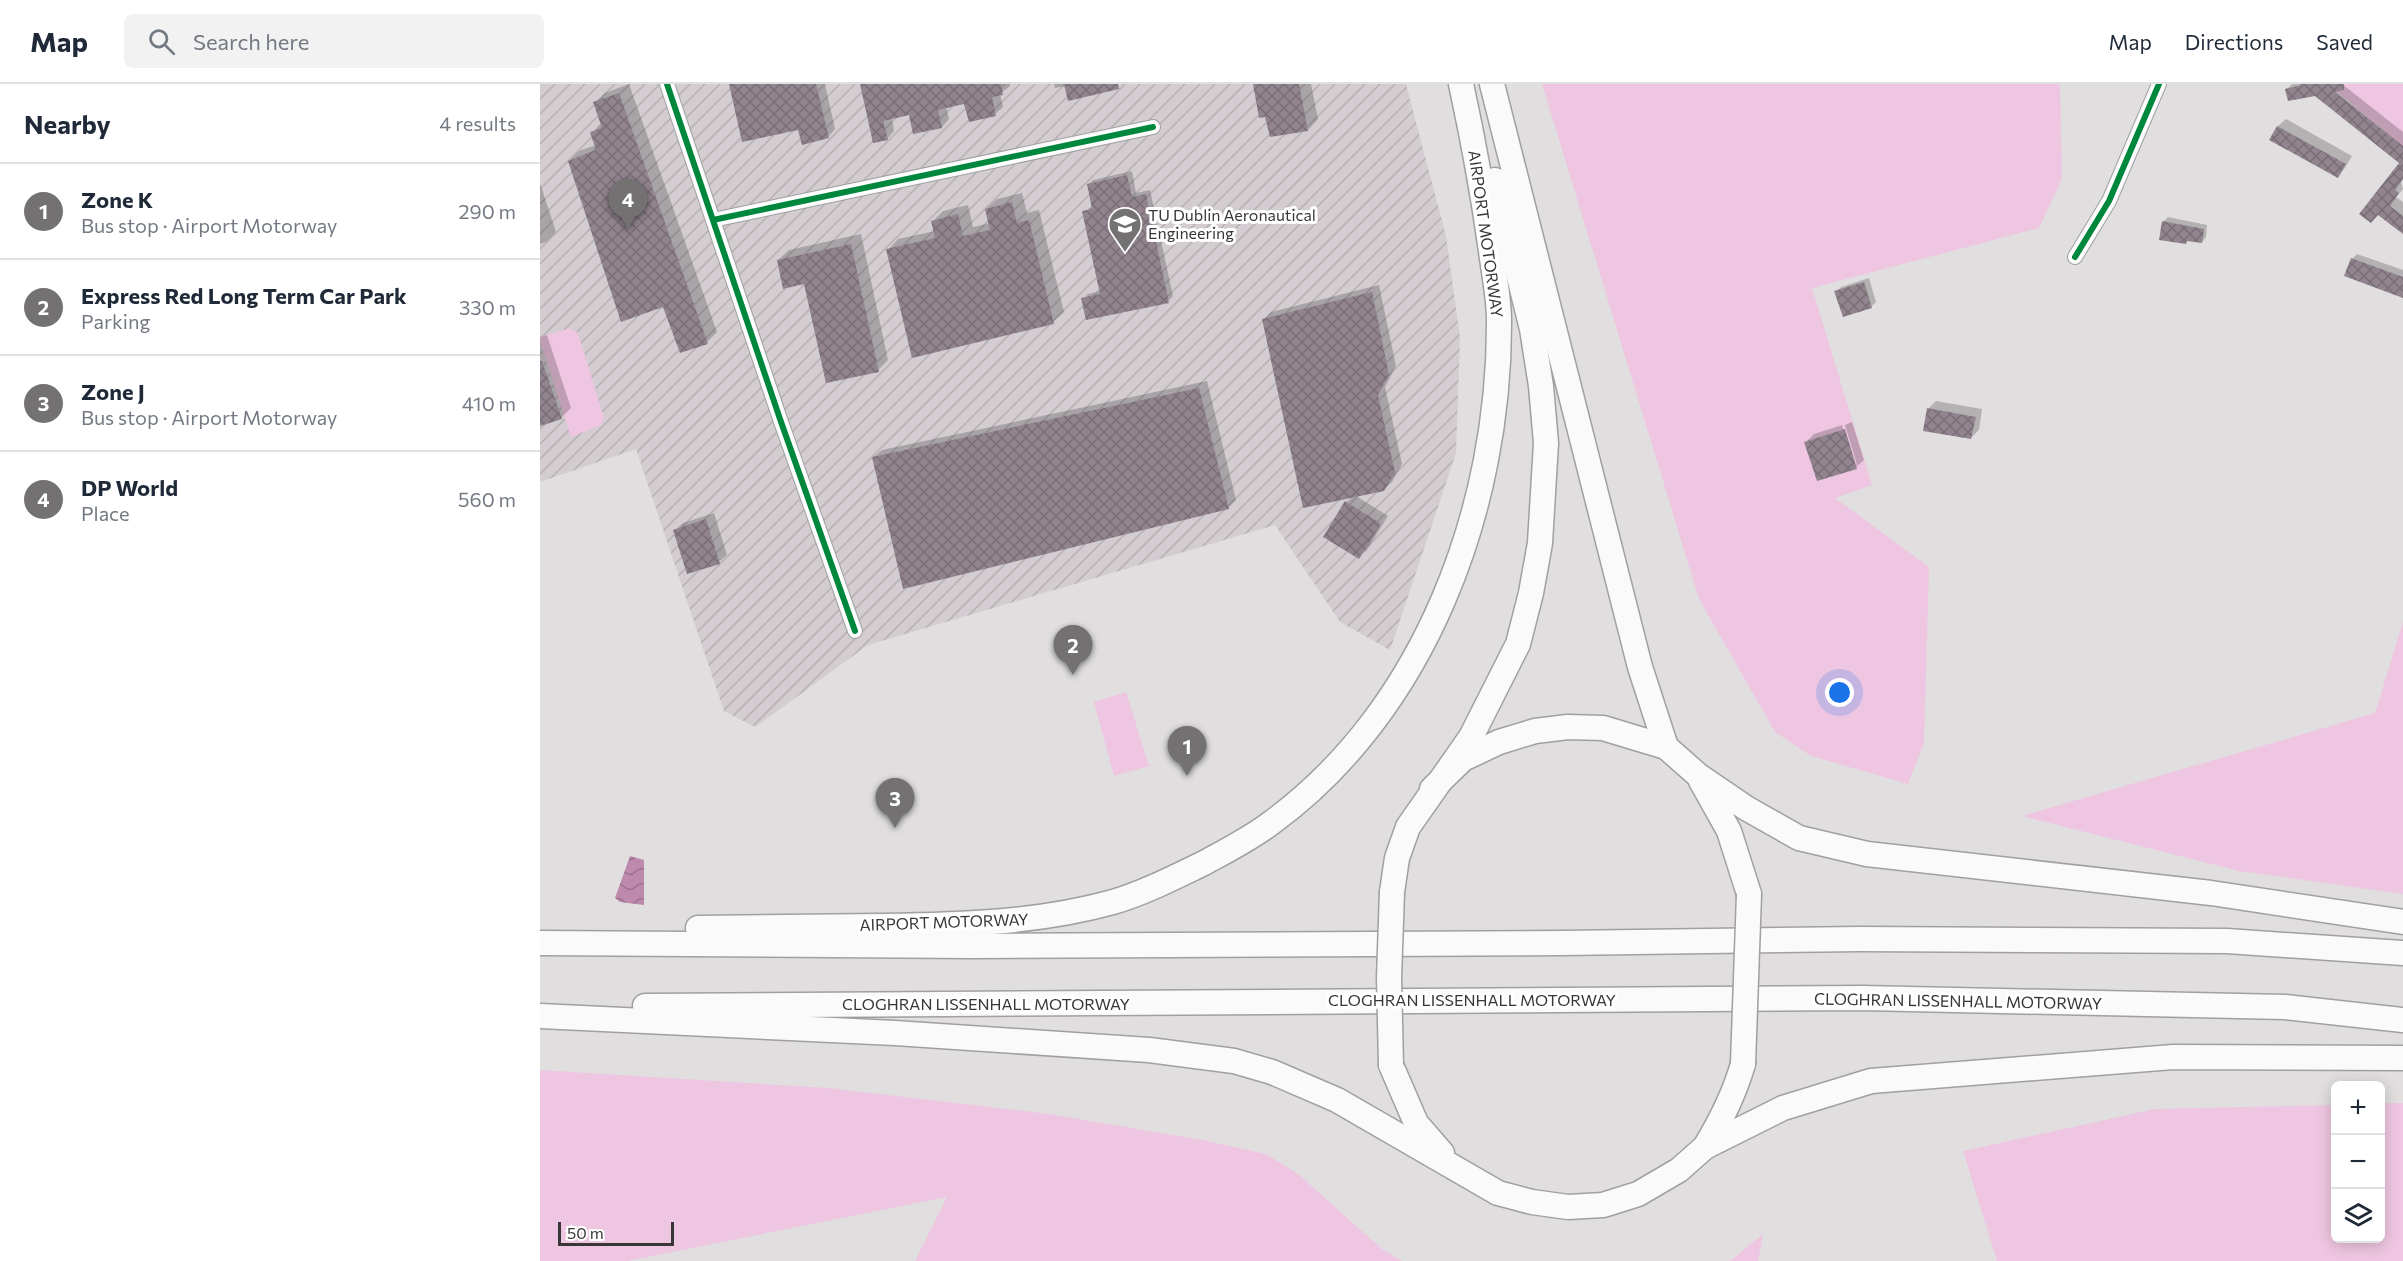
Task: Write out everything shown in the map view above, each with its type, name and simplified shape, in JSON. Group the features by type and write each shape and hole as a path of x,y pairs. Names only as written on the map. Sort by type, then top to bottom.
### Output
{"highway":[{"name":"AIRPORT MOTORWAY","path":"540,930 977,924 1038,918 1115,902 1172,879 1234,847 1272,823 1316,784 1354,744 1415,659 1453,579 1473,520 1489,444 1499,318 1481,178 1461,84"},
{"path":"1453,1166 1416,1123 1391,1065 1389,978 1392,892 1397,858 1407,827 1471,737 1518,644 1531,593 1540,543 1546,443 1532,329 1470,84"},
{"name":"AIRPORT MOTORWAY","path":"1492,84 1637,656 1666,747"},
{"path":"1432,789 1463,759 1499,742 1535,731 1569,727 1604,728 1666,747 1699,776 1746,808 1799,838 1867,854 2211,893 2403,922"},
{"path":"1699,776 1729,831 1749,894 1743,1064 1726,1112 1705,1147"},
{"path":"540,944 971,946 1861,939 2227,941 2403,953"},
{"name":"CLOGHRAN LISSENHALL MOTORWAY","path":"540,1006 1863,998 2285,1007 2403,1020"},
{"path":"540,1016 895,1033 1204,1056 1234,1061 1272,1072 1336,1100 1498,1193 1532,1203 1568,1207 1603,1205 1638,1194 1678,1170 1705,1147 1783,1108 1871,1081 2173,1057 2403,1058"}],"street":[{"path":"667,84 855,631"},
{"path":"2075,257 2109,201 2159,84"},
{"path":"713,220 1153,127"}],"shaded area":[{"path":"540,84 1406,84 1446,236 1460,338 1456,453 1390,650 1340,622 1275,525 868,645 755,727 724,711 636,449 540,482"},
{"path":"1542,84 2060,84 2062,179 2039,228 1812,288 1872,485 1835,498 1929,567 1924,743 1908,784 1811,756 1775,732 1699,599"},
{"path":"2328,84 2403,84 2403,147"},
{"path":"570,328 578,333 604,418 601,425 571,437 540,341 540,337"},
{"path":"2403,622 2403,894 2239,871 2022,816 2375,713"},
{"path":"1126,692 1149,766 1114,776 1094,702"},
{"path":"540,1070 828,1088 1049,1114 1202,1140 1266,1154 1298,1174 1382,1249 1402,1261 915,1261 947,1197 628,1261 540,1261"},
{"path":"2385,1103 2403,1103 2403,1261 1997,1261 1963,1151 2155,1109 2331,1105 2331,1243 2385,1243"},
{"path":"1763,1234 1758,1261 1729,1261 1733,1259"}],"water":[{"path":"630,856 644,860 644,905 620,902 615,898"}],"building":[{"path":"729,84 816,84 829,138 802,145 798,130 742,142"},
{"path":"860,84 1001,84 1003,95 992,97 996,116 969,122 964,104 938,110 942,128 913,134 909,115 883,121 888,140 873,143"},
{"path":"1064,84 1118,84 1119,89 1068,101"},
{"path":"1253,84 1299,84 1308,131 1270,137 1265,117 1259,118"},
{"path":"2300,84 2344,84 2344,90 2335,92 2403,146 2403,179 2395,190 2399,193 2390,206 2403,216 2403,234 2378,215 2371,223 2359,214 2399,163 2315,96 2288,101 2285,89"},
{"path":"619,93 708,344 680,353 663,307 621,322 568,161 596,150 590,132 602,128 593,102"},
{"path":"2277,126 2346,164 2338,178 2269,140"},
{"name":"TU Dublin Aeronautical Engineering","path":"1127,175 1132,197 1146,194 1169,303 1086,320 1081,298 1100,294 1082,211 1092,209 1087,184"},
{"path":"1012,202 1017,223 1029,220 1054,324 912,358 886,249 935,238 931,221 958,214 963,236 990,230 985,209"},
{"path":"2162,221 2204,229 2202,243 2187,241 2186,244 2159,240"},
{"path":"851,244 879,372 826,383 804,284 783,289 777,260"},
{"path":"2351,258 2403,277 2403,298 2344,276"},
{"path":"1864,282 1872,308 1843,317 1834,291"},
{"path":"1372,292 1389,375 1378,395 1395,473 1384,491 1303,508 1262,319"},
{"path":"540,361 542,361 562,419 540,426"},
{"path":"1199,388 1229,509 903,589 872,457"},
{"path":"1927,408 1976,417 1971,439 1923,431"},
{"path":"1845,429 1857,469 1817,481 1804,442"},
{"path":"1345,501 1381,524 1359,559 1323,537"},
{"path":"706,519 720,564 687,574 673,530"}],"cycle path":[{"path":"667,84 780,419 855,631"},
{"path":"2075,257 2109,201 2159,84"},
{"path":"713,220 1153,127"}],"place":[{"name":"DP World","path":"628,229"},
{"name":"TU Dublin Aeronautical Engineering","path":"1125,253"},
{"name":"Express Red Long Term Car Park","path":"1073,675"},
{"name":"Zone K","path":"1187,776"},
{"name":"Zone J","path":"895,828"}]}
